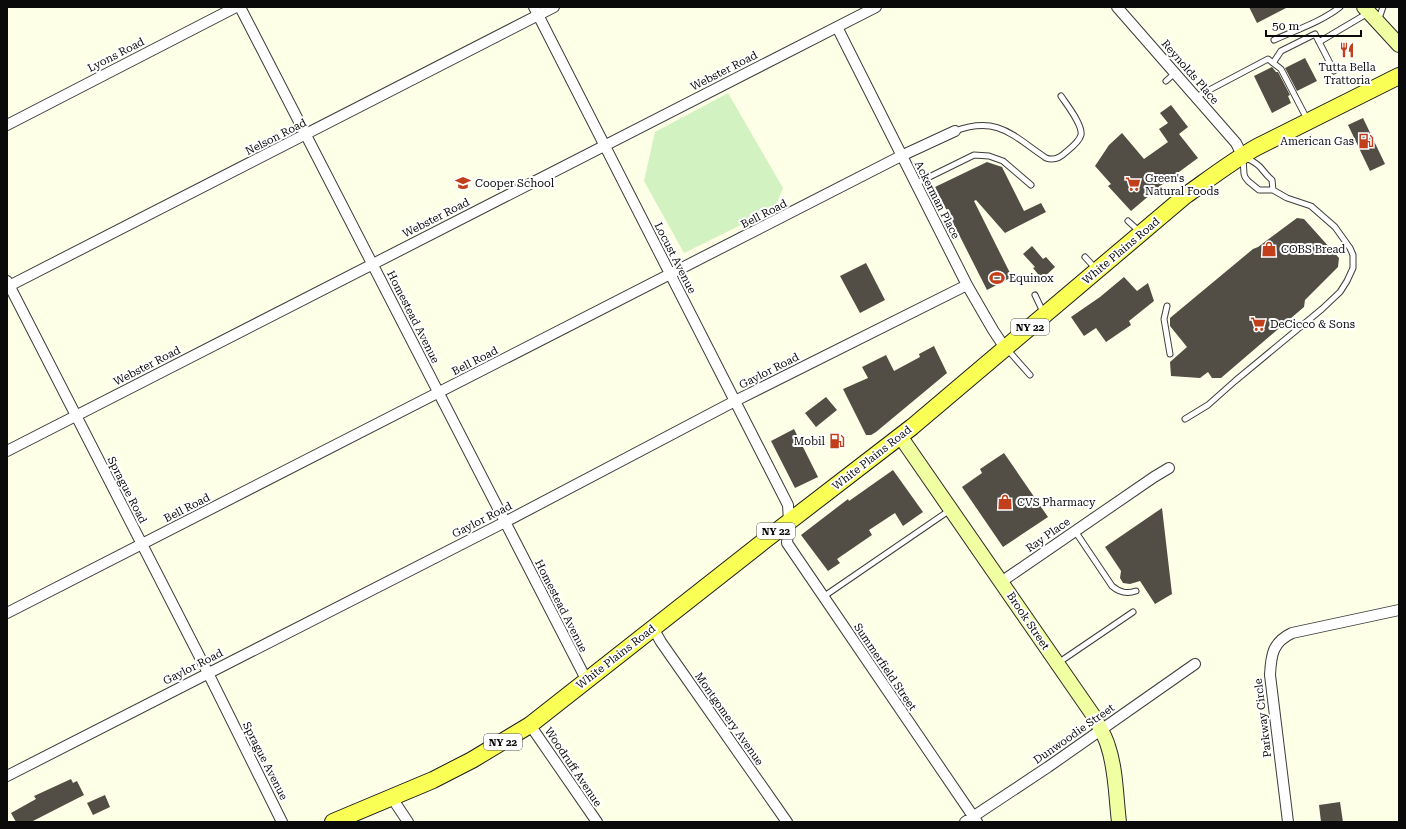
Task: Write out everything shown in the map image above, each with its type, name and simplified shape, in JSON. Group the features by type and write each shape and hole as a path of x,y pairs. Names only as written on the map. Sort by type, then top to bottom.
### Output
{"main road":[{"name":"White Plains Road","path":"332,822 433,780 472,760 530,724 900,436 1098,271 1185,196 1242,155 1399,76"}],"street":[{"name":"Lyons Road","path":"7,125 236,7"},
{"name":"Homestead Avenue","path":"240,7 586,681"},
{"name":"Nelson Road","path":"8,285 306,135 536,11 554,7"},
{"name":"Webster Road","path":"7,451 876,7"},
{"name":"Reynolds Place","path":"1117,7 1236,143 1242,155"},
{"name":"Locust Avenue","path":"536,11 788,505 789,521"},
{"path":"1370,14 1399,45"},
{"name":"Ackerman Place","path":"837,27 967,285 1005,348"},
{"name":"Bell Road","path":"7,614 901,156 955,131"},
{"name":"Sprague Road","path":"8,285 208,673 226,711"},
{"name":"Gaylor Road","path":"7,776 505,522 735,401 967,285"},
{"name":"Brook Street","path":"900,436 1101,730 1108,744 1111,757 1120,822"},
{"name":"Ray Place","path":"1001,582 1169,468"},
{"name":"Summerfield Street","path":"789,521 787,543 972,820"},
{"name":"Parkway Circle","path":"1288,822 1270,674 1274,649 1283,637 1292,633 1399,610"},
{"name":"Montgomery Avenue","path":"653,628 661,642 787,822"},
{"name":"Dunwoodie Street","path":"972,820 1195,664"},
{"name":"Sprague Avenue","path":"226,711 282,822"},
{"name":"Woodruff Avenue","path":"530,724 597,822"},
{"path":"392,798 408,822"}],"lane":[{"path":"1274,40 1332,13 1340,7"},
{"path":"1319,42 1383,7"},
{"path":"1273,63 1281,51 1315,34 1334,71"},
{"path":"1196,96 1268,59 1281,69 1309,122"},
{"path":"1166,81 1175,73"},
{"path":"955,131 967,126 992,125 1004,130 1046,158 1051,160 1056,159 1065,153 1078,140 1081,134 1079,124 1061,96"},
{"path":"915,184 974,155 989,156 1003,161 1031,185"},
{"name":"Reynolds Place","path":"1185,419 1208,405 1322,309 1340,292 1353,268 1353,255 1350,248 1335,227 1311,206 1287,198 1273,190 1259,190 1248,181 1244,174 1242,155"},
{"name":"Reynolds Place","path":"1242,155 1262,168 1265,175 1272,180 1273,190"},
{"path":"1128,221 1142,233"},
{"path":"1085,257 1098,271"},
{"path":"1035,295 1045,314"},
{"path":"1167,306 1164,319 1170,354"},
{"name":"Ackerman Place","path":"1005,348 1030,375"},
{"path":"823,597 950,510"},
{"path":"1075,531 1112,586 1117,591 1124,593 1136,591"},
{"path":"1057,664 1133,612"}],"green space":[{"path":"728,93 783,188 775,208 684,253 644,181 655,132"}],"building":[{"path":"1249,7 1288,7 1257,23"},
{"path":"1305,58 1317,81 1297,91 1285,68"},
{"path":"1272,67 1276,72 1278,72 1290,95 1288,96 1291,103 1272,113 1254,76"},
{"path":"1171,105 1188,127 1179,134 1198,158 1164,183 1131,211 1108,186 1111,184 1095,166 1109,145 1122,133 1144,159 1168,142 1159,129 1168,123 1160,113"},
{"path":"1363,118 1385,164 1370,171 1348,125"},
{"path":"987,162 1002,167 1024,211 1041,203 1046,212 1005,233 976,200 974,201 1012,277 987,290 935,187"},
{"path":"1297,218 1304,219 1339,258 1338,267 1305,300 1304,307 1221,378 1212,378 1208,372 1200,378 1171,376 1170,362 1187,347 1170,326 1170,318 1253,249 1258,247"},
{"path":"1032,246 1043,259 1046,257 1055,267 1042,279 1033,268 1035,267 1023,254"},
{"path":"866,263 885,300 860,313 840,276"},
{"path":"1124,277 1137,291 1148,283 1154,301 1129,321 1131,325 1106,342 1096,328 1084,336 1071,317 1100,297"},
{"path":"934,346 947,373 876,432 871,435 866,435 843,389 868,378 862,367 886,355 894,371 920,357 919,354"},
{"path":"826,397 837,410 816,427 805,413"},
{"path":"794,429 818,477 795,488 771,441"},
{"name":"CVS Pharmacy","path":"1004,453 1048,517 1003,547 962,487 982,473 980,469"},
{"path":"893,470 923,512 903,526 895,513 869,530 872,535 837,559 840,563 828,571 801,535 848,499 849,501"},
{"path":"1162,508 1172,594 1155,604 1140,581 1130,584 1123,583 1120,578 1121,571 1105,547"},
{"path":"71,779 73,783 77,781 84,795 31,822 16,822 11,813 36,799 34,796"},
{"path":"105,795 110,807 93,815 87,803"},
{"path":"1340,802 1343,822 1321,822 1319,805"}],"place":[{"name":"Tutta Bella Trattoria","path":"1347,50"},
{"name":"American Gas","path":"1366,141"},
{"name":"Cooper School","path":"463,183"},
{"name":"Green's Natural Foods","path":"1133,184"},
{"name":"COBS Bread","path":"1269,249"},
{"name":"Equinox","path":"997,278"},
{"name":"DeCicco & Sons","path":"1258,324"},
{"name":"Mobil","path":"837,441"},
{"name":"CVS Pharmacy","path":"1005,502"}]}
